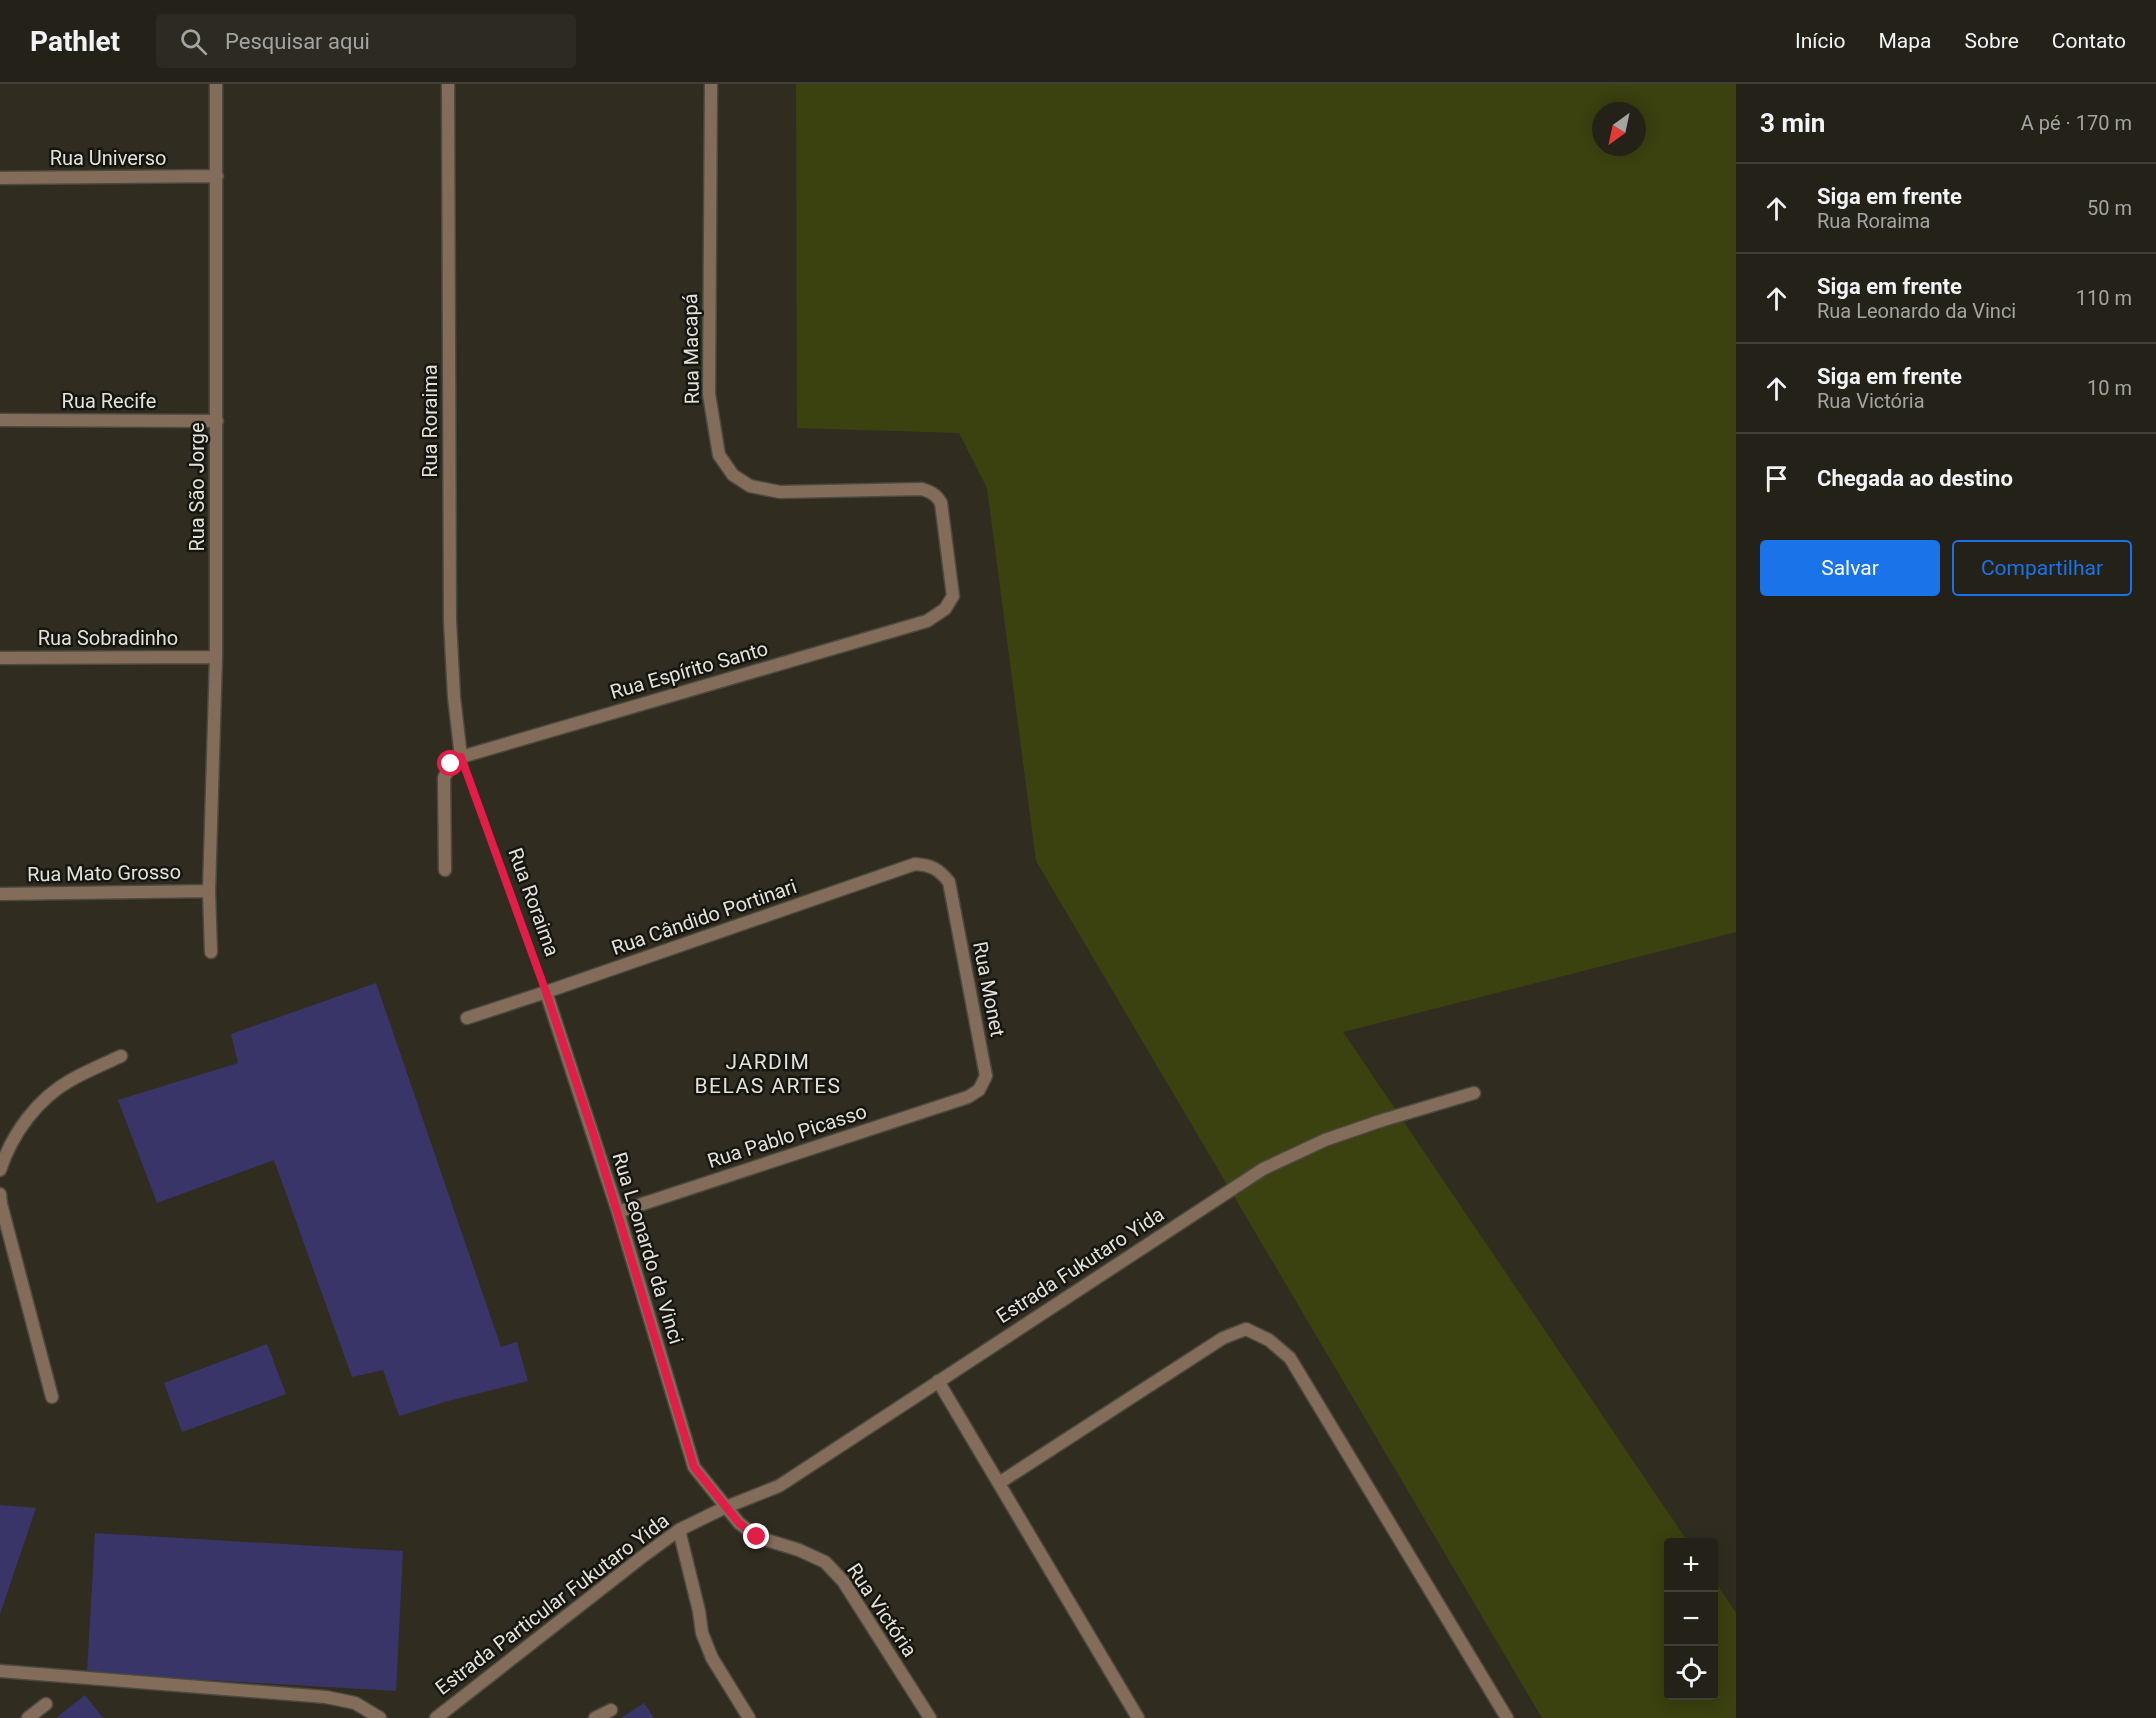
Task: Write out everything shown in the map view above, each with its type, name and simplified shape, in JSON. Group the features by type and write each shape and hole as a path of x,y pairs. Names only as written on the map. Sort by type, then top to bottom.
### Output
{"street":[{"name":"Rua São Jorge","path":"211,951 209,891 216,657 216,84"},
{"name":"Rua Roraima","path":"448,84 450,621 454,698 461,757"},
{"name":"Rua Macapá","path":"711,84 709,394 719,455 733,475 750,486 780,492 922,489 932,492 941,503 953,596 945,609 927,621"},
{"name":"Rua Universo","path":"0,178 217,176"},
{"name":"Rua Recife","path":"0,420 217,421"},
{"name":"Rua Espírito Santo","path":"461,757 927,621"},
{"name":"Rua Sobradinho","path":"0,658 216,657"},
{"path":"445,870 444,778 451,764 461,757"},
{"name":"Rua Cândido Portinari","path":"467,1018 915,864 929,864 940,871 949,882"},
{"name":"Rua Monet","path":"949,882 986,1076 979,1090 968,1097"},
{"name":"Rua Mato Grosso","path":"0,894 209,891"},
{"name":"Rua Leonardo da Vinci","path":"546,992 618,1212 694,1467 726,1507"},
{"path":"0,1170 6,1152 20,1128 37,1106 68,1081 121,1056"},
{"name":"Estrada Fukutaro Yida","path":"726,1507 779,1486 1263,1168 1325,1140 1474,1093"},
{"name":"Rua Pablo Picasso","path":"618,1212 968,1097"},
{"path":"0,1194 52,1397"},
{"path":"999,1483 1223,1338 1246,1329 1269,1340 1290,1358 1507,1718"},
{"path":"938,1381 1138,1718"},
{"name":"Estrada Particular Fukutaro Yida","path":"436,1718 679,1530 726,1507"},
{"name":"Rua Victória","path":"726,1507 739,1523 757,1537 799,1550 825,1562 831,1568 843,1581 930,1718"},
{"path":"679,1530 699,1611 702,1633 712,1658 749,1718"},
{"path":"0,1671 326,1697 355,1702 380,1718"},
{"path":"28,1718 46,1704"},
{"path":"595,1718 611,1710"}],"path":[{"name":"Rua Roraima","path":"461,757 546,992"}],"green space":[{"path":"796,84 1736,84 1736,932 1343,1032 1685,1538 1664,1538 1664,1700 1718,1700 1718,1586 1736,1613 1736,1718 1542,1718 1036,861 987,488 959,433 797,428"}],"building":[{"path":"376,983 501,1347 517,1342 528,1381 399,1416 383,1370 352,1377 274,1160 157,1203 118,1100 238,1063 231,1034"},
{"path":"267,1344 286,1394 182,1432 164,1383"},
{"path":"0,1505 36,1508 0,1614"},
{"path":"95,1533 403,1551 396,1691 87,1673"},
{"path":"85,1695 103,1718 56,1718"},
{"path":"644,1703 654,1718 621,1718"}],"district":[{"name":"JARDIM BELAS ARTES","path":"768,1074"}],"route":[{"path":"451,764 461,757 546,992 618,1212 694,1467 739,1523 757,1537"}]}
